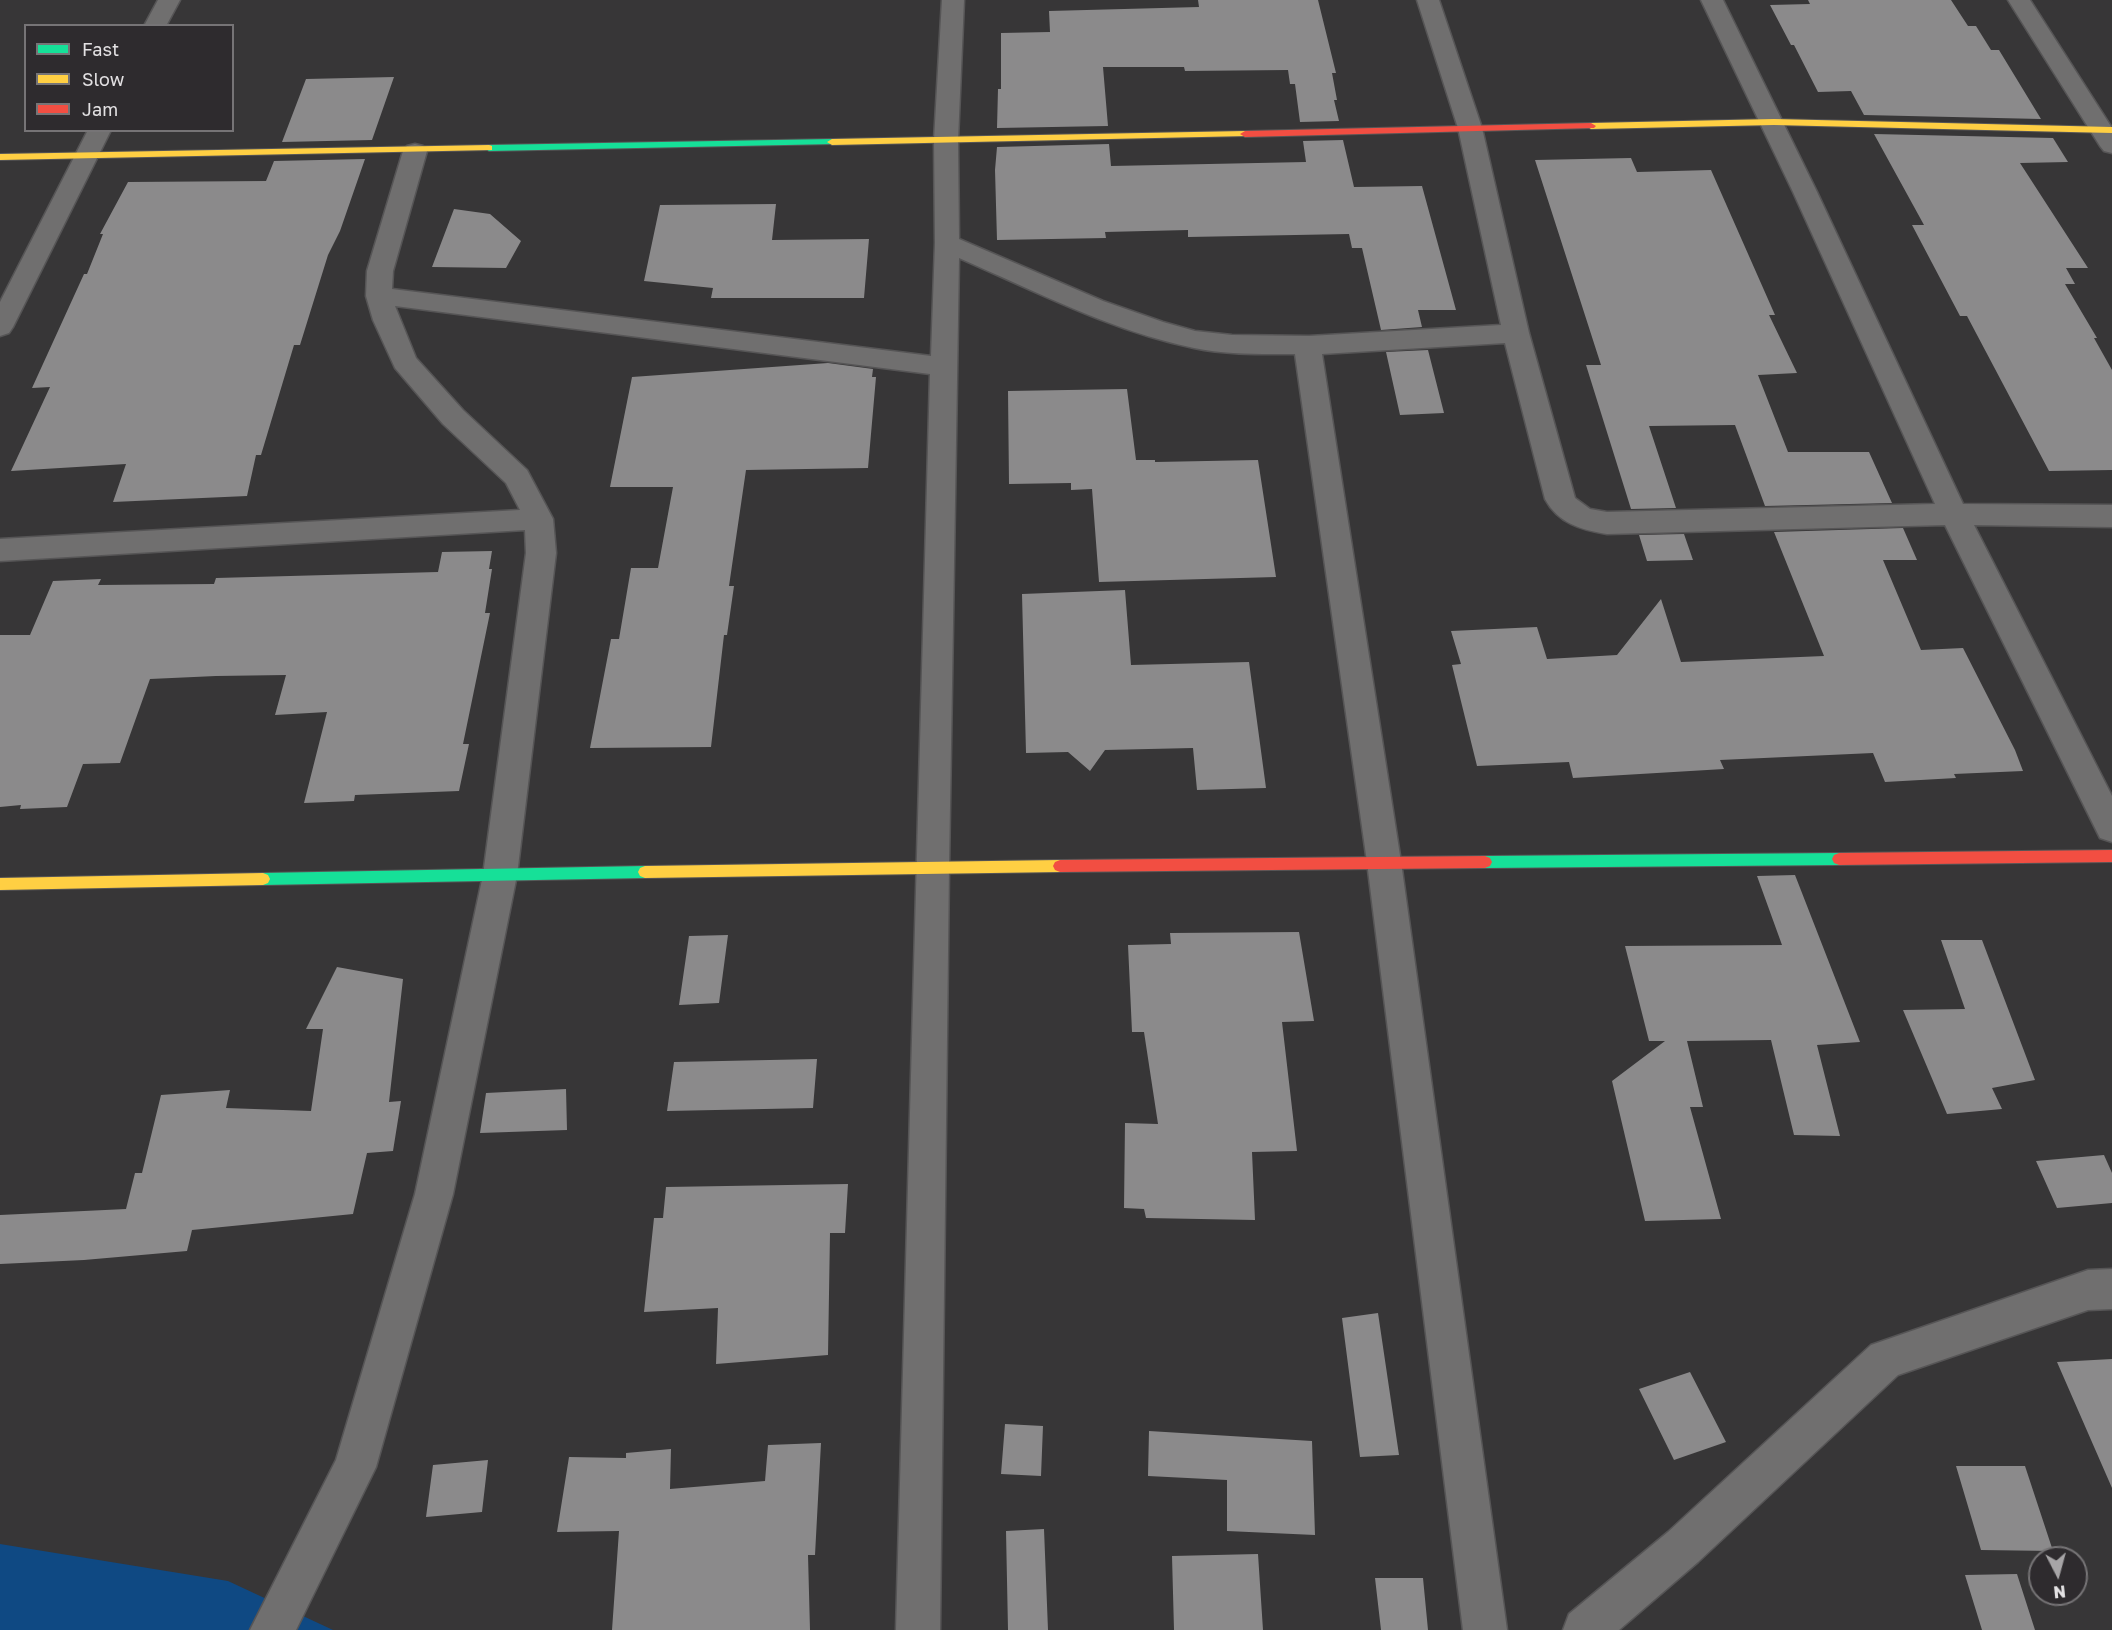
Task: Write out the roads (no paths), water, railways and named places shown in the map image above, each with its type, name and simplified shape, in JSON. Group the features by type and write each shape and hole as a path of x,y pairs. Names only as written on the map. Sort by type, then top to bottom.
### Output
{"street":[{"path":"156,24 169,0"},
{"path":"918,1630 932,867 947,243 946,140 953,0"},
{"path":"1428,0 1470,128 1516,333 1559,499 1569,510 1583,520 1606,524 1954,514 2112,516"},
{"path":"1712,0 1774,122 1954,514 2029,668 2112,828"},
{"path":"2019,0 2108,135"},
{"path":"0,157 415,151 1774,122 2108,135"},
{"path":"0,327 99,132"},
{"path":"272,1630 355,1467 434,1194 500,875 541,553 539,519 517,477 453,417 404,362 379,296 381,271 415,151"},
{"path":"947,243 1130,320 1186,338 1247,344 1307,345 1378,343 1516,333"},
{"path":"379,296 944,367"},
{"path":"1307,345 1384,862 1485,1630"},
{"path":"0,550 539,519"},
{"path":"0,884 932,867 2112,856"},
{"path":"1585,1630 1683,1547 1885,1359 2088,1290 2112,1289"}],"water":[{"path":"0,1544 228,1581 333,1630 0,1630"}]}
